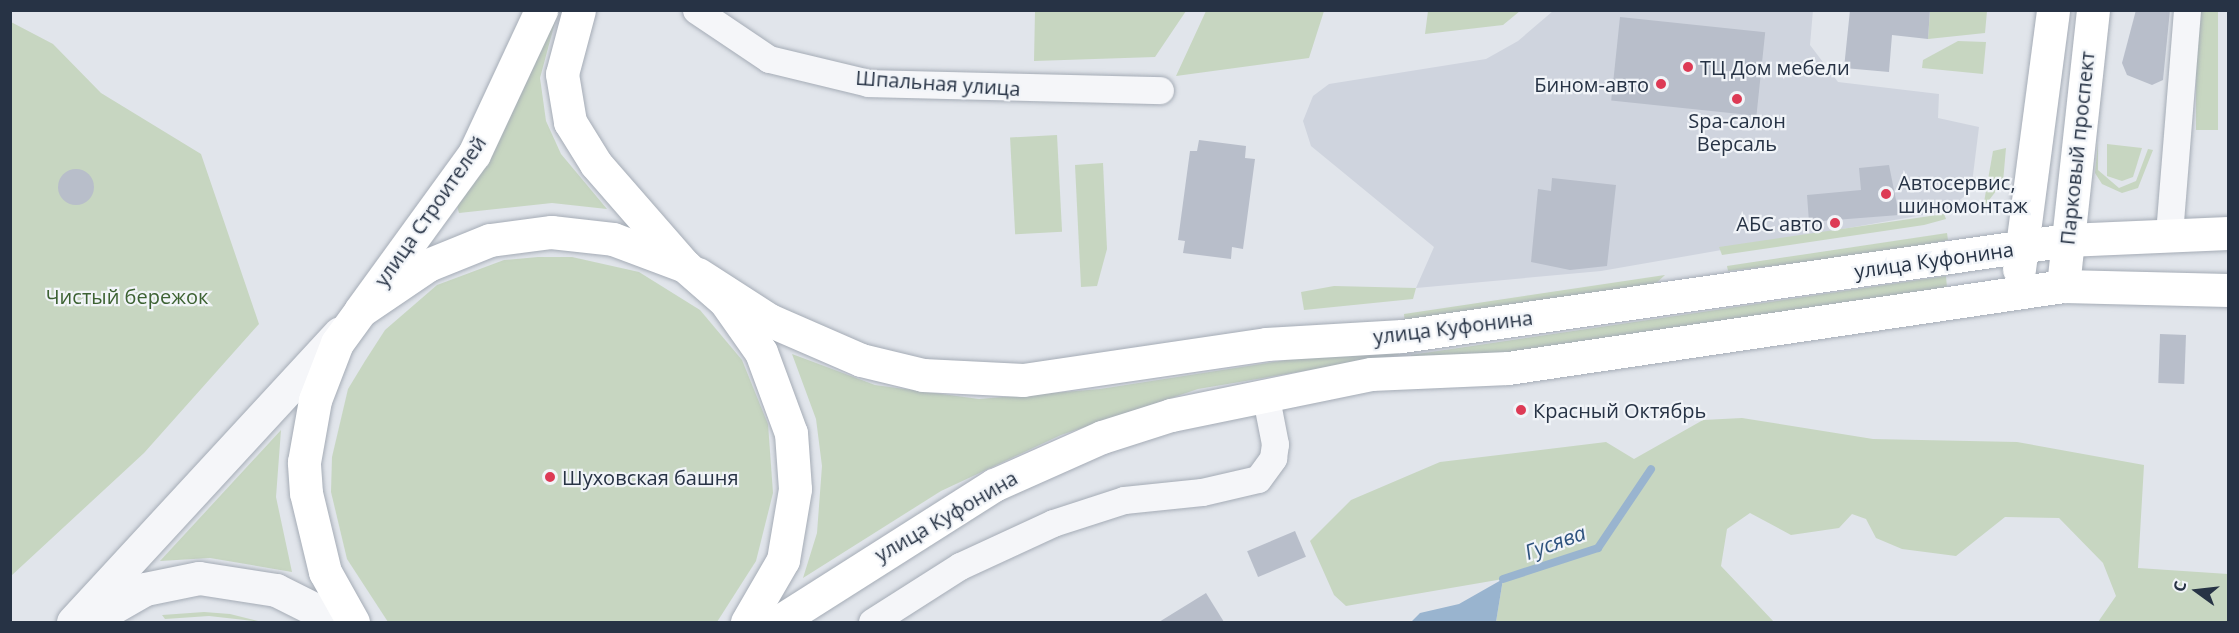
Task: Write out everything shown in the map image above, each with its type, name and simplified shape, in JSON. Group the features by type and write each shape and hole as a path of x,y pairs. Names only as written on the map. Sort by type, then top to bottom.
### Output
{"main road":[{"name":"улица Строителей","path":"353,622 318,551 304,462 315,400 356,316 474,154 541,10"},
{"path":"579,10 562,74 570,122 596,164 757,343 791,433 795,489 789,538 772,585 747,622"},
{"name":"Парковый проспект","path":"2017,291 2053,10"},
{"name":"Парковый проспект","path":"2063,286 2093,10"},
{"path":"356,316 428,265 521,233 613,239 692,270"},
{"name":"улица Куфонина","path":"692,270 769,320 861,360 923,375 1023,380 1266,344 1413,334 2067,240 2229,233"},
{"name":"улица Куфонина","path":"778,622 994,485 1137,425 1265,393 1371,374 1508,368 2063,286 2229,290"}],"street":[{"name":"Шпальная улица","path":"696,10 769,59 868,82 1160,90"},
{"path":"2169,234 2187,10"},
{"path":"73,622 356,316"},
{"path":"872,622 960,566 1053,523 1124,500 1202,492 1258,479 1274,458 1275,444 1265,393"},
{"path":"87,622 145,589 199,578 276,590 340,622"}],"shaded area":[{"path":"1813,10 1810,45 1838,82 1939,94 1938,118 1979,127 1971,191 1946,211 1601,271 1416,288 1434,247 1311,146 1303,121 1313,96 1329,84 1486,59 1518,41 1553,11"}],"green space":[{"path":"1035,10 1186,11 1155,57 1034,61"},
{"path":"1206,10 1324,11 1309,58 1176,76"},
{"path":"1428,10 1520,11 1503,25 1425,34"},
{"path":"553,11 558,11 540,78 546,121 561,154 607,209 552,203 459,213 457,206"},
{"path":"1930,11 1987,11 1985,33 1928,39"},
{"path":"2196,11 2218,11 2218,130 2196,130"},
{"name":"Чистый бережок","path":"11,22 53,44 101,93 201,154 259,324 144,453 11,576"},
{"path":"1958,41 1986,42 1983,74 1922,68 1923,60"},
{"path":"1057,135 1062,232 1015,234 1010,137"},
{"path":"2098,142 2098,170 2119,188 2136,181 2148,149 2153,150 2138,188 2122,193 2102,184 2095,173"},
{"path":"2107,144 2142,148 2133,177 2122,181 2107,176"},
{"path":"2006,148 2003,182 1983,208 1993,151"},
{"path":"1103,163 1107,249 1097,286 1081,287 1075,165"},
{"path":"1944,214 1946,219 1924,225 1722,255 1719,247"},
{"path":"1947,233 1948,240 1893,252 1728,271 1727,266"},
{"path":"572,257 639,272 700,310 742,360 768,424 773,493 756,561 717,622 388,622 347,559 331,492 332,457 348,389 365,361 385,330 437,285 504,260"},
{"path":"1665,275 1653,286 1405,325 1404,314"},
{"path":"1946,276 1947,288 1414,369 1411,355"},
{"path":"1334,286 1416,288 1413,299 1304,310 1301,292"},
{"path":"1396,343 1398,355 1198,389 1061,435 941,491 803,578 817,533 822,466 816,419 792,354 875,385 979,399 1100,389"},
{"path":"1742,418 1873,439 2017,442 2144,465 2138,568 2228,574 2228,622 2098,622 2116,596 2103,563 2059,518 2005,517 1956,556 1902,549 1876,538 1866,519 1852,514 1839,528 1791,535 1750,513 1727,529 1721,566 1774,622 1496,622 1503,579 1346,606 1334,595 1310,541 1351,500 1440,462 1606,442 1634,459 1703,420"},
{"path":"281,430 276,497 292,572 210,558 160,561"},
{"path":"204,612 230,614 262,622 209,616 165,619 162,615"}],"water":[{"path":"1503,579 1496,622 1411,622 1420,613 1459,604"}],"building":[{"path":"1850,10 1930,10 1928,39 1892,35 1889,72 1844,68"},
{"path":"2136,10 2170,10 2163,80 2152,85 2127,75 2122,63"},
{"name":"ТЦ Дом мебели","path":"1620,17 1765,32 1756,116 1611,101"},
{"path":"1199,140 1246,146 1245,158 1255,159 1243,249 1232,247 1231,259 1183,253 1185,241 1178,240 1190,151 1197,151"},
{"path":"1889,165 1899,215 1809,222 1807,195 1861,190 1859,168"},
{"path":"76,169 88,175 94,187 88,199 76,205 64,199 58,187 64,175"},
{"path":"1552,178 1616,185 1607,266 1570,270 1531,262 1538,189 1551,191"},
{"path":"2160,334 2186,335 2184,384 2158,383"},
{"path":"1295,531 1306,557 1258,577 1247,551"},
{"path":"1206,593 1224,622 1159,622"}],"waterway":[{"name":"Гусява","path":"1503,579 1598,548 1651,469"}],"place":[{"name":"ТЦ Дом мебели","path":"1688,67"},
{"name":"Бином-авто","path":"1661,84"},
{"name":"Spa-салон Версаль","path":"1737,99"},
{"name":"Автосервис, шиномонтаж","path":"1886,194"},
{"name":"АБС авто","path":"1835,223"},
{"name":"Красный Октябрь","path":"1521,410"},
{"name":"Шуховская башня","path":"550,477"}]}
